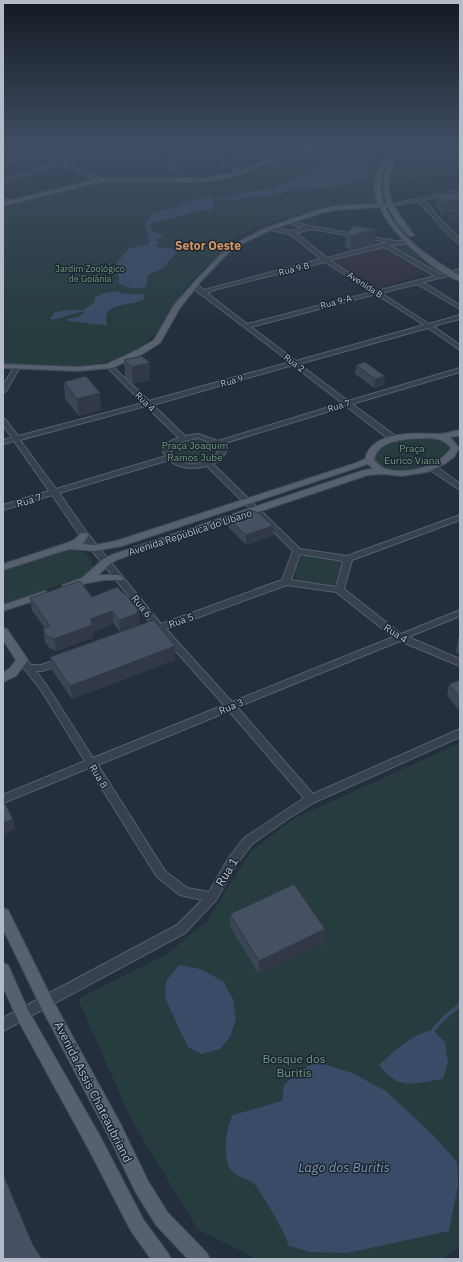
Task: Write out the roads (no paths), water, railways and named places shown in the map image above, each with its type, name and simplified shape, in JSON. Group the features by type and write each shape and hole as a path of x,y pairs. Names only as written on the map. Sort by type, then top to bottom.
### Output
{"main road":[{"path":"381,205 390,221 406,241 460,279"},
{"path":"3,366 77,369 109,366 138,353 156,342 177,307 230,248 268,229 291,220 335,208 390,205 398,219 413,237 438,258 460,271"},
{"path":"440,436 458,447 450,457 432,468 398,473 383,471 374,466 369,460 370,452 373,448 394,439 460,433"},
{"name":"Avenida República do Líbano","path":"3,567 68,546 95,548 118,544 359,465 369,460"},
{"name":"Avenida República do Líbano","path":"3,608 86,580 106,562 127,553 367,472 383,471"},
{"path":"311,481 320,489"},
{"path":"68,546 78,542 84,535"},
{"path":"86,580 104,577 119,578"},
{"name":"Rua 8","path":"3,632 25,664"},
{"path":"3,678 10,675 25,664"},
{"name":"Avenida Assis Chateaubriand","path":"3,914 46,1002 114,1129 142,1187 162,1219 201,1259"},
{"name":"Avenida Assis Chateaubriand","path":"3,970 23,1015 102,1155 137,1225 162,1259"}],"street":[{"path":"427,206 437,219 460,242"},
{"path":"437,219 445,218"},
{"path":"291,220 296,224 381,240 396,242 406,241"},
{"path":"292,233 311,227"},
{"name":"Avenida B","path":"268,229 292,233 327,261 429,326 460,348"},
{"path":"381,240 386,244 386,246 439,276"},
{"name":"Rua 9 B","path":"202,293 215,288 327,261 386,246 396,242"},
{"name":"Rua 9-A","path":"246,326 460,271"},
{"path":"418,282 460,307"},
{"name":"Rua 2","path":"195,286 294,364 394,439"},
{"name":"Rua 9","path":"3,442 294,364 460,317"},
{"name":"Rua 4","path":"109,366 183,438"},
{"path":"3,391 17,367"},
{"name":"Rua 7","path":"218,443 460,370"},
{"name":"Rua 6","path":"3,420 84,535 160,628 311,799"},
{"path":"198,436 218,443 222,452 220,456 208,463 196,465 183,464 170,457 168,453 168,449 176,441 183,438 198,436"},
{"name":"Rua 7","path":"3,508 170,457"},
{"path":"208,463 298,551 348,559 460,518"},
{"path":"432,468 460,488"},
{"path":"298,551 286,582 338,590 348,559"},
{"name":"Rua 5","path":"145,633 286,582"},
{"name":"Rua 4","path":"338,590 399,637 460,664"},
{"name":"Rua 3","path":"3,799 92,764 399,637 460,614"},
{"path":"25,664 42,668 71,658"},
{"name":"Rua 8","path":"25,664 44,688 161,874 184,892 212,897"},
{"name":"Rua 1","path":"3,1025 181,929 212,897 232,862 248,841 311,799 460,733"}],"water":[{"path":"181,205 214,205 215,208 154,222 150,225 152,231 164,237 160,239 149,238 145,225 152,214 162,210 177,208"},
{"path":"143,245 176,249 177,252 163,268 148,275 146,287 135,288 124,286 118,282 119,279 115,265 129,248"},
{"path":"117,291 124,294 143,294 145,296 144,299 135,303 117,306 109,310 106,319 107,325 104,326 68,321 67,319 78,317 83,314 84,311 69,316 50,319 55,312 83,310 94,303 95,297 104,293"},
{"path":"179,965 200,969 223,981 233,999 236,1019 230,1037 220,1049 201,1054 188,1047 165,998 166,981"},
{"path":"433,1030 445,1042 448,1063 443,1079 408,1084 394,1079 379,1065 410,1039"},
{"name":"Lago dos Buritis","path":"317,1062 352,1073 386,1091 434,1136 457,1162 458,1185 449,1231 347,1253 310,1252 289,1246 278,1222 256,1187 250,1181 234,1173 228,1165 226,1142 228,1126 233,1115 282,1101 284,1085 302,1069"}],"waterway":[{"path":"151,246 154,242 152,238"},
{"path":"433,1030 446,1016 460,1005"}],"district":[{"name":"Setor Oeste","path":"208,246"}],"park label":[{"name":"Jardim Zoológico de Goiânia","path":"90,274"},
{"name":"Praça Joaquim Ramos Jube","path":"195,450"},
{"name":"Praça Eurico Viana","path":"412,454"},
{"name":"Bosque dos Buritis","path":"294,1066"}]}
